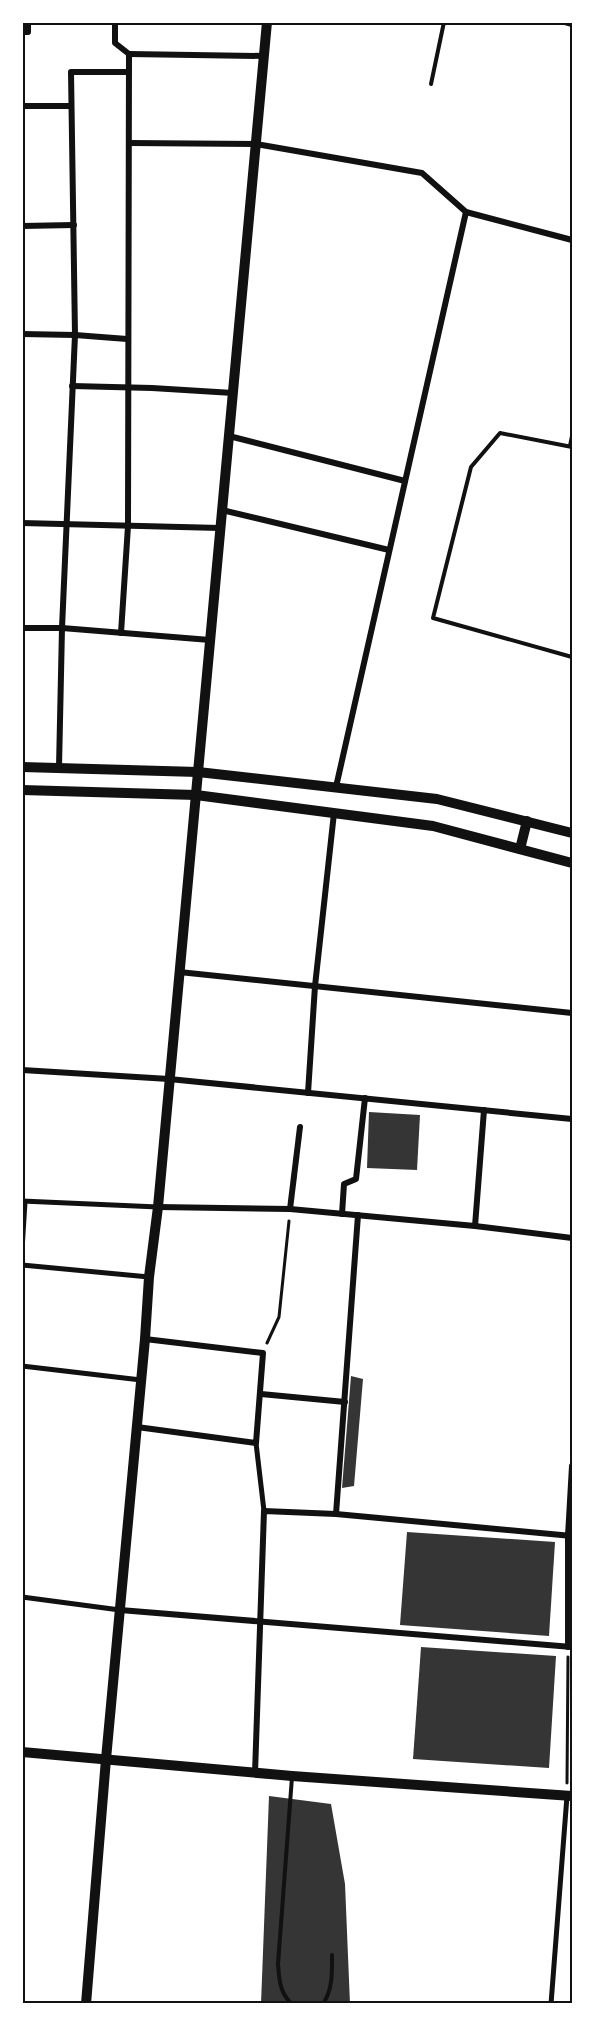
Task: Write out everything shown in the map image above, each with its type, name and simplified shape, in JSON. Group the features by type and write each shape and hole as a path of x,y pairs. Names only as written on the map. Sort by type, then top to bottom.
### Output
{"street":[{"path":"22,32 28,32 28,22"},
{"path":"115,22 115,43 129,54 263,56"},
{"path":"86,2004 149,1277 158,1207 267,22"},
{"path":"121,633 128,526 129,54"},
{"path":"59,767 62,628 75,335 71,72 129,72"},
{"path":"22,105 71,106"},
{"path":"129,143 256,144 422,173 466,212 573,240"},
{"path":"336,788 466,212"},
{"path":"22,226 74,225"},
{"path":"22,334 128,339"},
{"path":"72,386 233,393"},
{"path":"229,436 405,481"},
{"path":"222,510 389,550"},
{"path":"22,523 220,528"},
{"path":"22,628 62,628 210,640"},
{"path":"22,766 198,772 437,799 573,833"},
{"path":"22,790 196,795 334,813 433,826 573,862"},
{"path":"308,1093 315,986 334,813"},
{"path":"520,849 527,821"},
{"path":"179,972 573,1013"},
{"path":"22,1070 169,1079 573,1119"},
{"path":"342,1214 344,1184 356,1179 365,1098"},
{"path":"475,1226 484,1110"},
{"path":"290,1209 300,1127"},
{"path":"22,1250 24,1202 290,1209 475,1226 573,1238"},
{"path":"336,1514 358,1215"},
{"path":"22,1264 149,1277"},
{"path":"145,1338 263,1353 256,1443 264,1511 255,1773"},
{"path":"22,1366 141,1380"},
{"path":"261,1394 345,1402"},
{"path":"137,1427 256,1443"},
{"path":"22,1597 120,1610 570,1647 570,1536 573,1466"},
{"path":"264,1511 336,1514 570,1536"},
{"path":"22,1752 292,1776 570,1796 551,2004"}],"lane":[{"path":"431,84 444,22"},
{"path":"561,22 573,25"},
{"path":"573,436 571,447 500,433 471,467 433,618 573,657"},
{"path":"292,1776 278,1964 280,1984 287,2000 292,2004"},
{"path":"323,2004 329,1995 332,1955"}],"path":[{"path":"263,1353 279,1317 290,1209"},
{"path":"570,1647 570,1796"}],"building":[{"path":"369,1112 420,1115 417,1170 367,1168"},
{"path":"351,1376 363,1379 354,1486 342,1488"},
{"path":"407,1532 555,1542 549,1636 400,1625"},
{"path":"421,1647 556,1656 549,1768 413,1759"},
{"path":"269,1796 331,1804 345,1884 350,2004 261,2004"}]}
